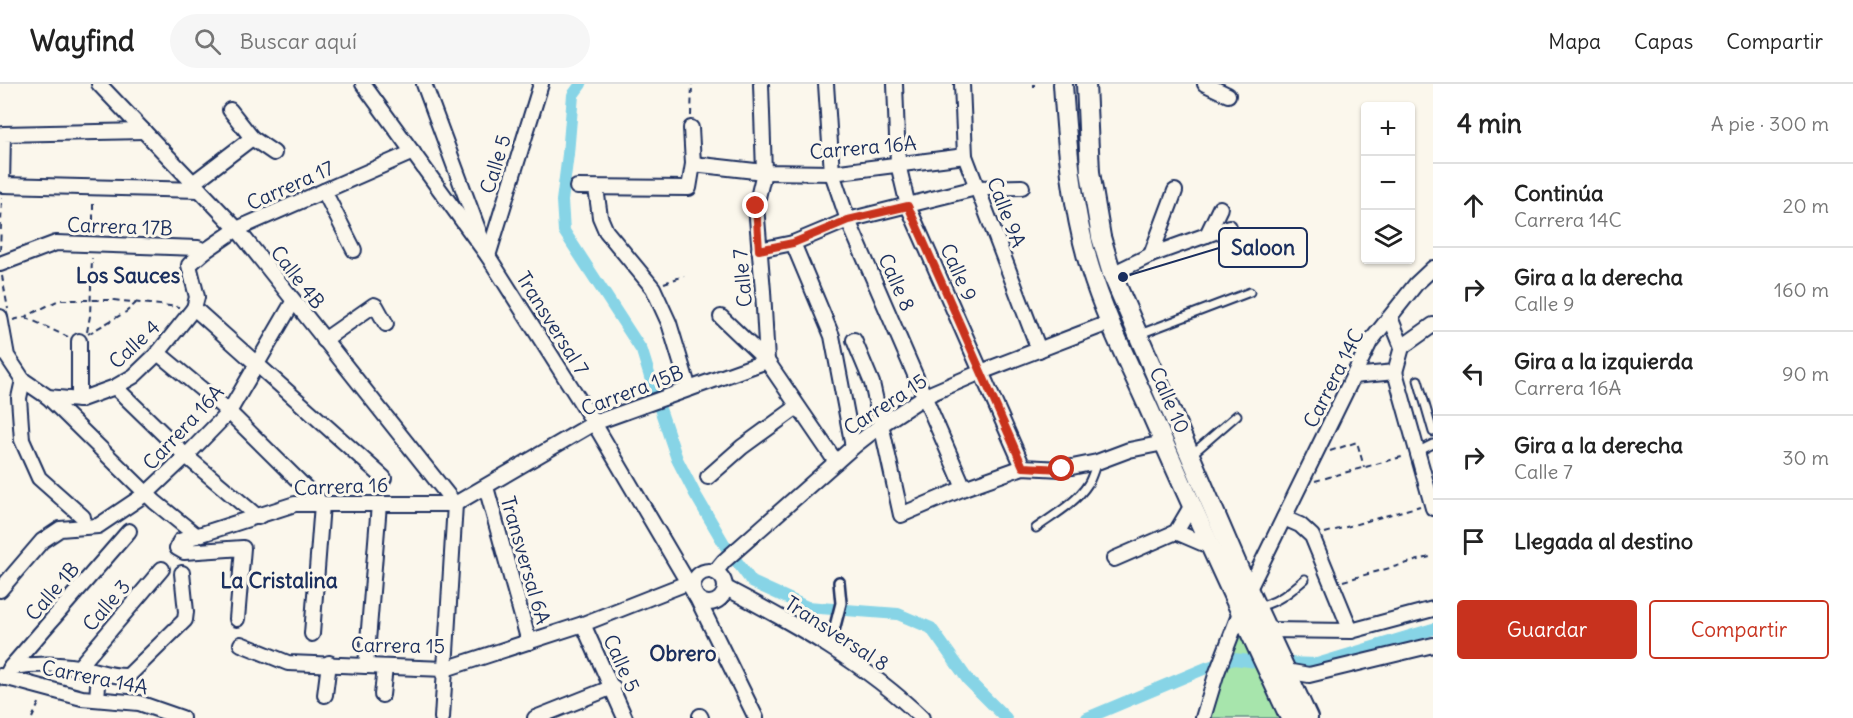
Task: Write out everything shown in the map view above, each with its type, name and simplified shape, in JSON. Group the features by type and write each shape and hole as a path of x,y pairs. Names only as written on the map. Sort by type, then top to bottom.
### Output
{"main road":[{"name":"Calle 10","path":"1063,84 1066,139 1075,199 1090,269 1161,437 1211,547 1248,609 1290,718"},
{"name":"Calle 10","path":"1086,84 1090,172 1101,237 1112,274 1249,589 1248,609 1268,630 1308,718"}],"street":[{"name":"Calle 4B","path":"99,84 237,229 455,504"},
{"name":"Transversal 7","path":"363,84 488,256 594,423 693,591 756,718"},
{"path":"424,84 488,256"},
{"name":"Calle 5","path":"488,256 541,84"},
{"name":"Calle 7","path":"761,84 764,172 756,206 764,291 767,361"},
{"name":"Calle 8","path":"826,84 832,173 848,220 964,488"},
{"name":"Calle 9","path":"895,84 898,164 908,206 1023,467"},
{"name":"Calle 9A","path":"962,84 965,156 1039,350"},
{"path":"1205,84 1228,94"},
{"path":"230,110 252,138 274,153"},
{"path":"577,187 689,188 693,164 691,128"},
{"path":"2,185 3,134 144,131"},
{"path":"196,187 252,138"},
{"name":"Carrera 17","path":"194,308 197,297 189,265 205,251 237,229 413,152"},
{"name":"Carrera 16A","path":"693,164 764,172 832,173 965,156"},
{"name":"Carrera 17B","path":"2,185 196,187"},
{"path":"759,250 793,243 848,220 976,188 1022,187"},
{"path":"596,188 600,217 606,231 653,288 669,323 689,389"},
{"path":"324,191 354,250"},
{"path":"1151,255 1175,191"},
{"path":"1207,235 1220,207"},
{"path":"1112,274 1151,255 1229,227"},
{"name":"Carrera 17B","path":"1,269 56,243 198,248 205,251"},
{"path":"793,243 832,336 853,447"},
{"name":"Carrera 14C","path":"1249,589 1370,342 1416,284 1433,268"},
{"name":"Carrera 16A","path":"0,590 42,541 60,529 98,526 147,493 186,456 230,412 293,302"},
{"path":"324,340 370,306 376,306 386,324"},
{"path":"194,308 384,478"},
{"name":"Calle 4","path":"1,320 7,356 23,380 48,397 79,400 115,387 134,376 158,353 194,308"},
{"path":"721,317 767,361 836,462"},
{"path":"1388,318 1392,322 1402,347 1395,372 1432,505"},
{"name":"Carrera 15","path":"719,566 853,447 925,396 1111,322"},
{"path":"1402,347 1433,325"},
{"path":"79,400 83,338"},
{"path":"854,340 872,383 901,515 964,488 1023,467 1062,469 1097,462 1161,437"},
{"path":"158,353 230,412 322,504 312,634"},
{"name":"Carrera 15B","path":"455,504 594,423 767,361"},
{"path":"1353,376 1395,372"},
{"path":"23,380 19,399 22,440 39,478 82,517"},
{"path":"115,387 186,456 258,517"},
{"path":"48,397 147,493 197,536"},
{"path":"708,477 742,447 797,407"},
{"name":"Transversal 6A","path":"486,487 529,642"},
{"name":"Carrera 16","path":"237,619 243,548 184,552 177,548 180,541 295,504 455,504"},
{"path":"366,666 379,504"},
{"path":"442,718 455,504"},
{"path":"1114,559 1176,532 1192,505"},
{"path":"1284,518 1300,525 1312,536 1351,631"},
{"name":"Calle 1B","path":"6,673 129,531"},
{"path":"1176,532 1211,547"},
{"path":"719,566 726,588 724,594 715,602 703,602 693,591 696,577 719,566"},
{"name":"Calle 3","path":"79,667 162,569"},
{"path":"6,673 43,663 79,667 119,677 128,676 185,620 182,573"},
{"path":"830,646 841,603 839,582"},
{"name":"Transversal 8","path":"726,588 830,646 905,702 922,718"},
{"name":"Carrera 15","path":"241,644 288,663 445,669 693,591"},
{"path":"1203,718 1226,647 1248,609"},
{"path":"1268,630 1351,631 1433,609"},
{"name":"Calle 5","path":"583,624 625,718"},
{"path":"1286,671 1309,675 1433,645"},
{"path":"325,695 329,663"},
{"path":"382,695 385,667"},
{"path":"97,699 99,672"},
{"name":"Carrera 14A","path":"6,673 82,698 139,704 182,718"},
{"path":"1299,695 1309,675"},
{"path":"544,716 613,687"}],"lane":[{"path":"1138,334 1250,292"},
{"path":"1418,380 1433,432"},
{"path":"1190,456 1237,416"},
{"path":"1417,452 1433,444"},
{"path":"1036,528 1062,510 1090,483 1097,462"},
{"path":"1248,609 1269,605 1285,596 1305,579"}],"path":[{"path":"691,128 692,84"},
{"path":"0,251 2,185"},
{"path":"1,269 8,307 1,320"},
{"path":"653,288 684,276"},
{"path":"1,320 25,317 59,300 91,299 194,308"},
{"path":"83,338 91,299"},
{"path":"83,338 126,312 136,303"},
{"path":"25,317 83,338"},
{"path":"1314,456 1357,442 1364,467"},
{"path":"1301,484 1417,452"},
{"path":"1312,536 1432,505"},
{"path":"1332,584 1433,556"},
{"path":"32,718 46,688"}],"green space":[{"path":"1237,626 1286,718 1212,718 1210,714"}],"waterway":[{"path":"581,84 573,95 562,201 564,231 642,351 677,459 726,547 752,582 807,607 898,614 931,628 968,680 1006,718"},
{"path":"1286,663 1317,664 1433,629"},
{"path":"1087,718 1206,668 1234,659 1257,662"}],"place":[{"name":"Saloon","path":"1123,277"}],"district":[{"name":"Los Sauces","path":"128,275"},
{"name":"La Cristalina","path":"279,580"},
{"name":"Obrero","path":"683,653"}],"route":[{"path":"756,206 759,250 793,243 848,220 908,206 1023,467 1062,469"}]}
